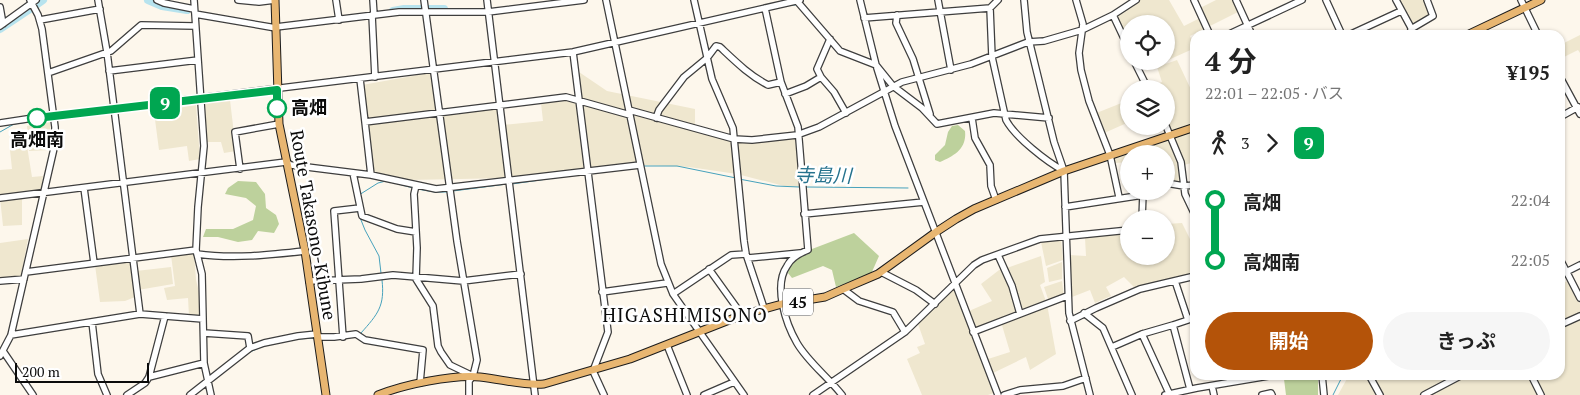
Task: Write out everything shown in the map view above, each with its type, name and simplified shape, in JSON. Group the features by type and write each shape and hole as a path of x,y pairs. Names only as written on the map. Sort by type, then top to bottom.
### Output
{"main road":[{"name":"Route Takasono-Kibune","path":"275,0 279,124 305,251 326,395"},
{"path":"1478,30 1541,0"},
{"name":"45","path":"1175,133 1190,129"},
{"name":"45","path":"380,395 402,386 473,376 534,385 544,384 593,371 764,308 825,297 881,272 956,219 996,200 1064,171 1170,135"}],"street":[{"path":"98,0 107,52 140,314"},
{"path":"157,0 194,12 276,28 338,18 425,9 488,10 584,0"},
{"path":"194,0 204,137 196,252 202,274 204,333 202,343 211,395"},
{"path":"238,0 259,2 275,0"},
{"path":"336,0 338,18"},
{"path":"373,0 375,77"},
{"path":"424,0 463,281 477,360 473,376 469,382 469,395"},
{"path":"487,0 535,395"},
{"path":"606,0 658,254 668,283 673,294 744,395"},
{"path":"694,0 715,88 733,128 747,256 764,308"},
{"path":"0,123 573,52 797,0 840,50 876,65 893,86 922,108 937,124 994,113 1049,118"},
{"path":"860,0 876,65 895,126 998,395"},
{"path":"938,0 951,70"},
{"path":"864,18 990,8 998,0"},
{"path":"1024,0 1028,32 1054,142 1064,171 1067,296 1070,321 1090,395"},
{"path":"1065,207 1119,197 1110,155 1089,101 1081,70 1079,54 1083,24 1076,0"},
{"path":"365,122 566,97 734,139 752,140 797,134 816,129 893,86 918,77 992,58 1031,42 1044,41 1082,30 1136,0"},
{"path":"1194,0 1208,30"},
{"path":"1236,0 1250,30"},
{"path":"1236,30 1302,0"},
{"path":"1326,0 1340,30"},
{"path":"1396,0 1411,29 1433,16 1426,0"},
{"path":"1520,0 1535,30"},
{"path":"1,25 33,1 40,20 54,117 55,144 11,335 3,344 2,354 33,395"},
{"path":"0,7 1,25"},
{"path":"673,294 731,255 800,253 808,250 797,134 798,127 781,82 765,8"},
{"path":"990,8 992,58 1005,114 1010,126 1036,152 1064,171"},
{"path":"40,20 100,9"},
{"path":"1360,30 1401,11"},
{"path":"898,15 896,23 913,60 930,116"},
{"path":"1112,15 1120,31"},
{"path":"48,73 116,48 141,25 195,26"},
{"path":"830,39 817,69 821,78 834,92 846,113"},
{"path":"656,118 659,110 684,77 707,58 718,45 741,67 759,80 768,85 781,82"},
{"path":"573,52 608,332 593,371 602,392 595,395"},
{"path":"109,71 198,60"},
{"path":"785,94 821,78"},
{"path":"360,79 371,175"},
{"path":"1565,85 1580,114"},
{"path":"1565,114 1578,107"},
{"path":"972,118 976,138 990,165 991,186 996,200"},
{"path":"240,169 236,132 279,124"},
{"path":"1170,135 1181,162 1185,194 1190,204"},
{"path":"0,198 124,184 286,162 291,165 371,175 415,187 436,189 588,173 640,165"},
{"path":"353,173 358,196 358,209 362,216 397,229 416,232"},
{"path":"1175,184 1190,185"},
{"path":"415,187 416,277 433,306 438,346 441,352 450,365 473,376"},
{"path":"84,188 94,263"},
{"path":"804,214 924,202"},
{"path":"343,337 334,211 358,209"},
{"path":"813,395 906,332 974,265 1035,241 1120,231"},
{"path":"26,272 132,258 196,252 214,256 249,256 305,251"},
{"path":"800,253 786,266 782,278 782,304 797,343 842,395"},
{"path":"998,255 1012,286 1020,314"},
{"path":"1567,272 1580,265"},
{"path":"1565,268 1580,298"},
{"path":"709,269 742,315"},
{"path":"881,272 916,290 935,304"},
{"path":"309,281 361,279 382,276 463,281 520,274"},
{"path":"1070,321 1140,289 1190,277"},
{"path":"0,281 24,279"},
{"path":"1112,347 1142,334 1188,320 1175,281"},
{"path":"602,292 668,283"},
{"path":"843,289 859,302 893,312 906,332"},
{"path":"974,332 1067,296"},
{"path":"1084,313 1103,328 1132,395"},
{"path":"11,335 140,314 203,319"},
{"path":"127,395 142,386 149,377 165,316"},
{"path":"1565,323 1580,316"},
{"path":"92,322 98,374 107,395"},
{"path":"1173,325 1190,389"},
{"path":"204,333 248,336 250,348"},
{"path":"1142,334 1167,394 1245,380"},
{"path":"190,395 209,383 250,348 298,336 343,337 357,335 365,340 422,350 420,383"},
{"path":"667,345 688,395"},
{"path":"149,377 204,363"},
{"path":"1004,395 1020,390 1063,386 1086,378"},
{"path":"1322,380 1324,395"},
{"path":"1372,380 1380,395"},
{"path":"1424,395 1452,380"},
{"path":"1534,380 1541,395"},
{"path":"704,395 734,382"},
{"path":"1212,386 1214,395"},
{"path":"1262,395 1271,393 1272,395"}],"shaded area":[{"path":"1138,0 1169,0 1184,26 1202,17 1198,9 1216,0 1234,0 1240,11 1202,30 1190,30 1190,50 1175,57 1175,15 1120,15 1120,22 1117,15"},
{"path":"1399,0 1424,0 1430,16 1412,26"},
{"path":"1580,35 1580,53 1578,50 1565,56 1565,42"},
{"path":"1177,60 1190,87 1190,163 1184,165 1181,183 1175,182 1175,145 1139,145 1168,135 1175,135 1175,80 1161,80 1158,70 1175,70 1175,61"},
{"path":"435,72 440,113 500,105 502,125 543,121 541,103 578,100 579,72 607,91 695,109 695,127 734,139 795,137 801,187 788,187 737,174 689,167 640,165 572,170 513,178 409,180 373,172 362,85"},
{"path":"230,100 236,151 224,153 221,142 207,142 205,102"},
{"path":"1120,104 1120,126 1102,134 1094,114"},
{"path":"196,105 200,159 189,161 187,146 159,150 154,112"},
{"path":"50,122 51,150 29,151 27,126"},
{"path":"27,146 32,177 43,176 41,193 22,195 22,225 3,226 0,170 12,169 10,150"},
{"path":"1120,152 1120,163 1115,163 1110,155"},
{"path":"1175,223 1182,223 1190,239 1190,274 1136,289 1124,277 1106,287 1111,296 1095,303 1090,290 1072,297 1069,255 1086,256 1085,238 1120,231 1120,265 1175,265"},
{"path":"28,239 21,276 0,279 0,243"},
{"path":"1061,239 1063,260 1046,266 1041,242"},
{"path":"194,252 199,292 199,317 189,316 188,298 167,300 164,288 175,286 171,255"},
{"path":"1041,256 1045,282 1040,285 1047,304 1056,354 1030,370 1026,357 993,373 988,359 1010,352 1001,322 973,332 969,311 992,301 981,284 1003,267 1007,268"},
{"path":"130,260 135,297 125,301 100,302 95,265"},
{"path":"1062,262 1062,279 1049,282 1047,268"},
{"path":"171,267 173,284 138,290 136,271"},
{"path":"1568,280 1580,304 1580,395 1338,395 1346,380 1565,380 1565,282"},
{"path":"1062,281 1064,297 1049,302 1044,287"},
{"path":"955,288 994,393 988,395 922,395 907,359 920,353 917,347 925,344 918,324"}],"green space":[{"path":"958,125 965,131 962,147 945,160 940,162 935,160 935,155 945,145 948,132 952,126"},
{"path":"238,181 256,182 265,194 266,208 276,215 279,224 274,233 258,231 252,240 238,242 218,237 203,237 206,229 233,229 253,220 256,206 246,198 225,194 228,188"},
{"path":"854,233 879,256 871,274 836,287 832,270 823,266 792,278 788,273 790,265 812,249"},
{"path":"1284,380 1318,380 1318,395 1286,395"}],"waterway":[{"path":"36,5 43,0"},
{"path":"148,0 162,6 187,10"},
{"path":"0,29 30,9"},
{"path":"393,11 404,9 444,9"},
{"path":"81,115 111,112"},
{"path":"0,132 14,124 52,119"},
{"name":"寺島川","path":"643,166 677,166 736,178"},
{"name":"寺島川","path":"512,184 575,175"},
{"name":"寺島川","path":"739,179 776,186 799,187"},
{"name":"寺島川","path":"359,195 378,183 386,181"},
{"name":"寺島川","path":"395,183 413,188"},
{"name":"寺島川","path":"453,191 507,184"},
{"name":"寺島川","path":"806,187 908,188"},
{"name":"寺島川","path":"417,189 447,192"},
{"name":"寺島川","path":"356,198 357,206"},
{"name":"寺島川","path":"357,210 379,256 381,273"},
{"name":"寺島川","path":"361,333 379,309 383,289 382,280"},
{"name":"寺島川","path":"344,339 353,337"},
{"name":"寺島川","path":"263,346 314,338"},
{"name":"寺島川","path":"210,383 250,352 259,348"},
{"path":"1333,395 1340,380"},
{"name":"寺島川","path":"196,394 207,385"}],"bus line":[{"name":"9","path":"37,118 277,90 277,108"}],"place":[{"name":"高畑","path":"277,108"},
{"name":"高畑南","path":"37,118"}],"district":[{"name":"HIGASHIMISONO","path":"685,315"}]}
